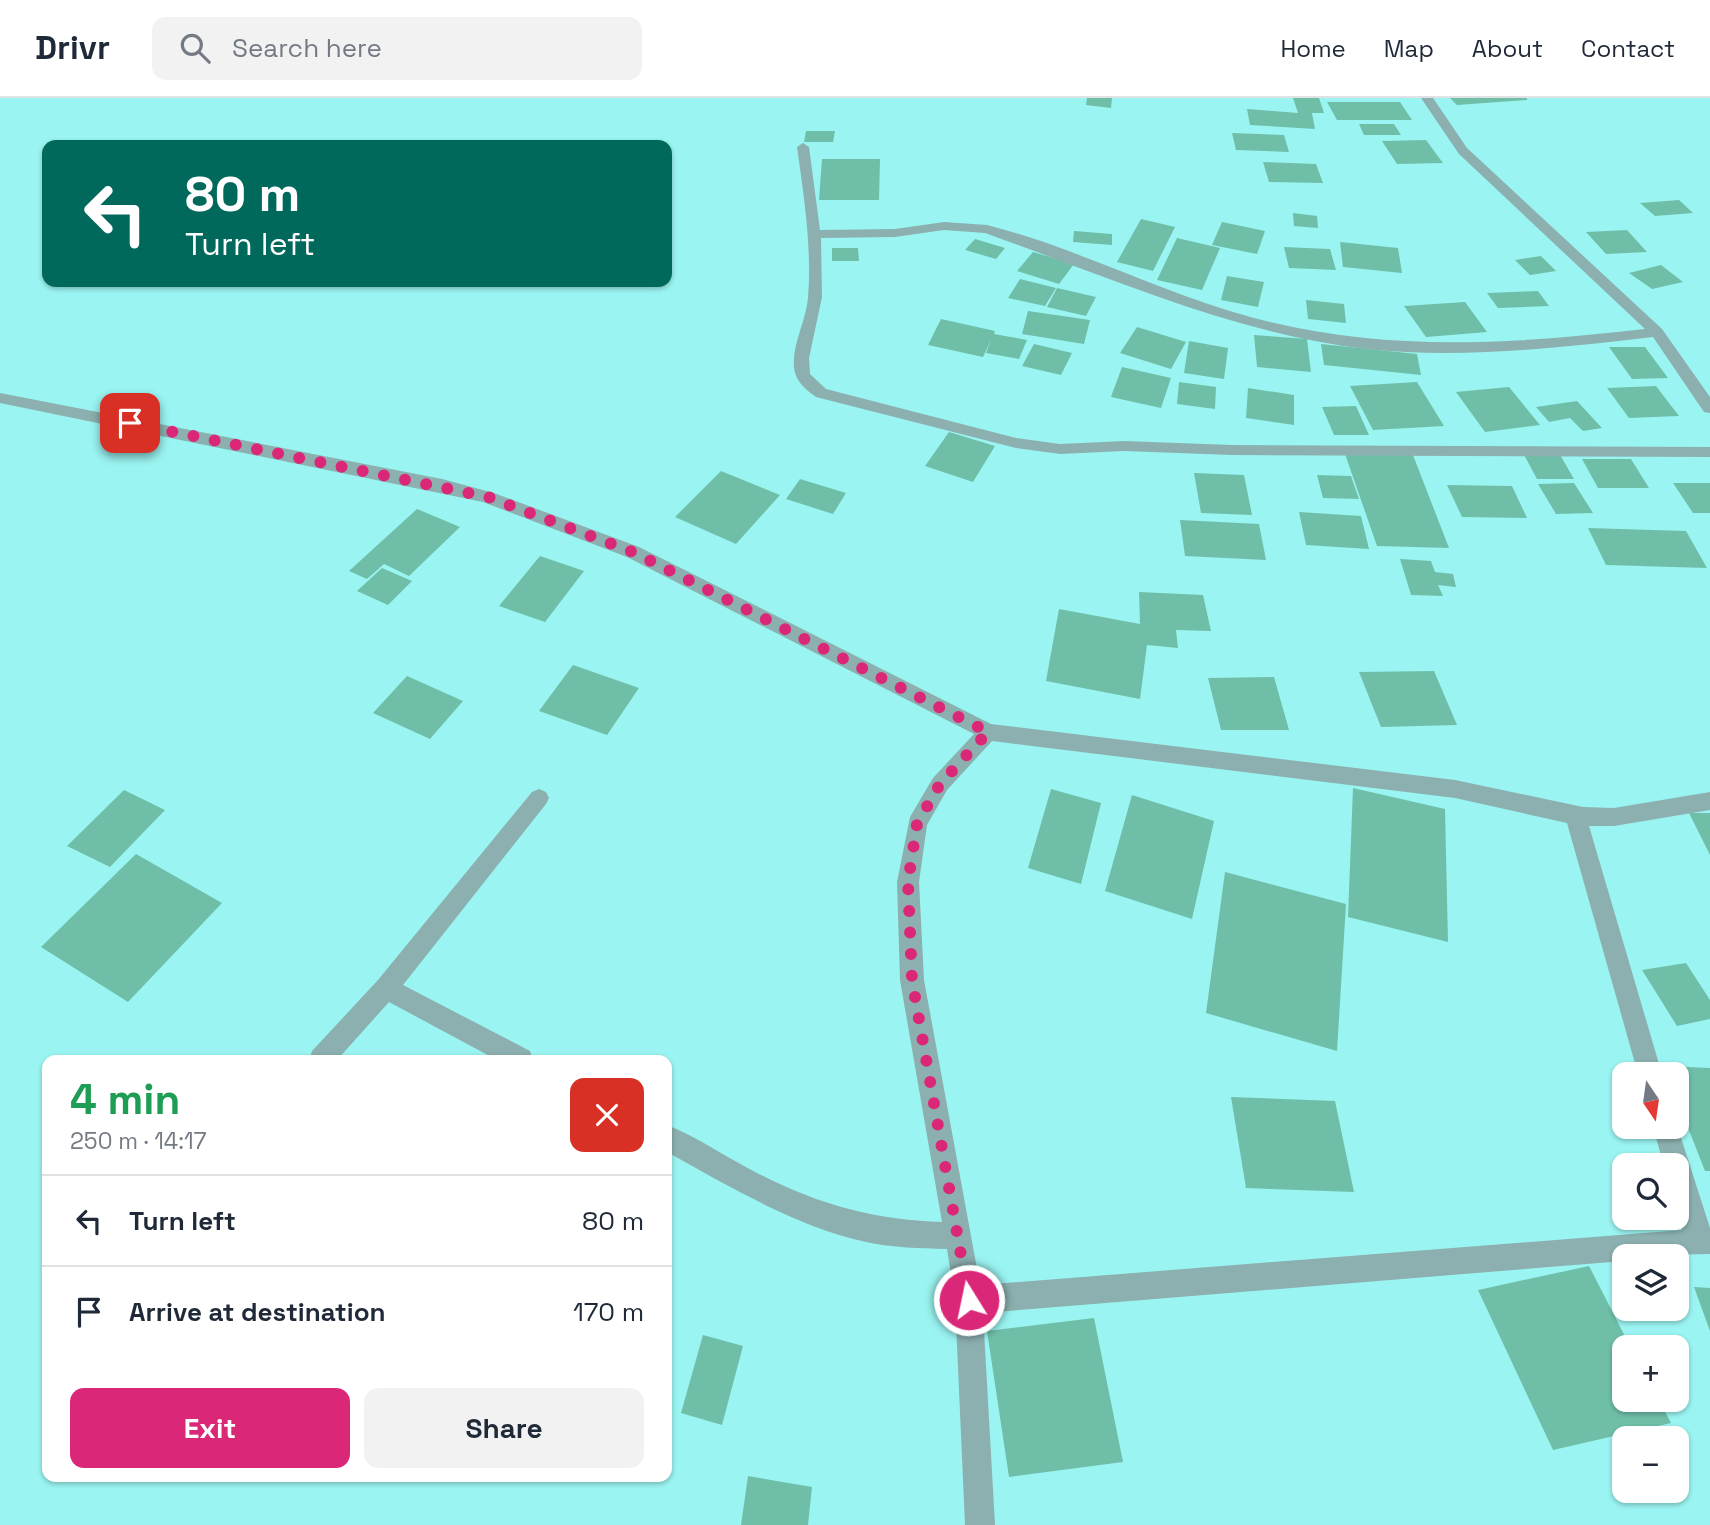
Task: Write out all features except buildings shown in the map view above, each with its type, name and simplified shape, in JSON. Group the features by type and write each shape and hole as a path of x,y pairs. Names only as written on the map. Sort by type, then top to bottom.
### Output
{"street":[{"path":"1427,98 1463,150 1657,332 1710,408"},
{"path":"803,147 815,233 815,298 810,332 800,361 802,375 810,386 821,393 975,433 1060,449 1137,446 1232,450 1710,452"},
{"path":"815,233 895,233 944,226 987,229 1250,322 1365,344 1405,348 1461,348 1550,344 1657,332"},
{"path":"0,398 488,497 633,552 988,732 1455,789 1575,813 1613,817 1691,801 1710,801"},
{"path":"980,1525 969,1300 912,980 908,882 917,824 940,784 988,732"},
{"path":"326,1055 386,988 539,798"},
{"path":"1575,813 1647,1062"},
{"path":"386,988 512,1055"},
{"path":"969,1300 1704,1240 1669,1139"},
{"path":"672,1141 799,1207 897,1234 958,1236"}],"route":[{"path":"130,423 442,485 488,497 633,552 988,732 940,784 917,824 908,882 912,980 969,1300"}]}
